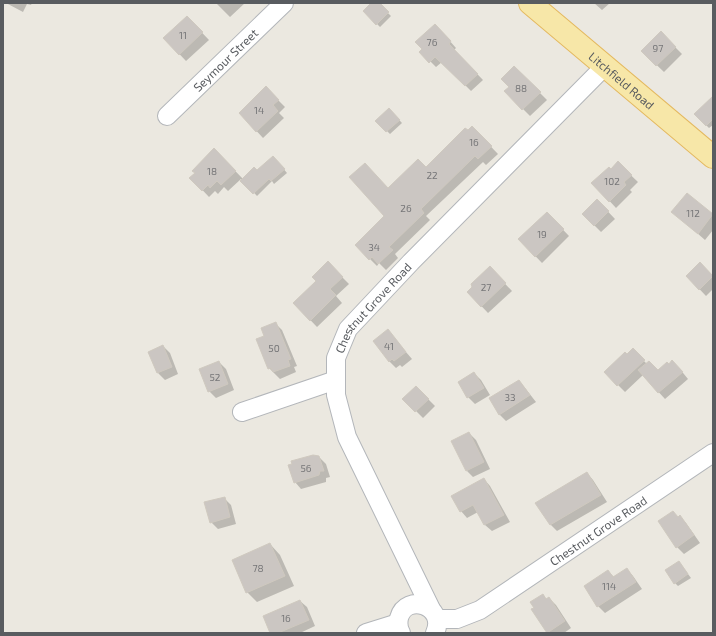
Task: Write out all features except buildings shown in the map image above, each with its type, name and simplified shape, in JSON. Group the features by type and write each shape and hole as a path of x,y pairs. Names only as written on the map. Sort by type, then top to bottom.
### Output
{"main road":[{"name":"Litchfield Road","path":"530,3 713,157"}],"street":[{"name":"Seymour Street","path":"167,116 284,3"},
{"name":"Chestnut Grove Road","path":"435,620 347,437 336,395 336,358 348,329 411,262 605,66"},
{"path":"242,412 336,380"},
{"name":"Chestnut Grove Road","path":"435,620 457,619 480,610 713,453"},
{"name":"Chestnut Grove Road","path":"400,628 400,616 410,605 425,605 435,620"},
{"path":"366,633 400,628"}]}
